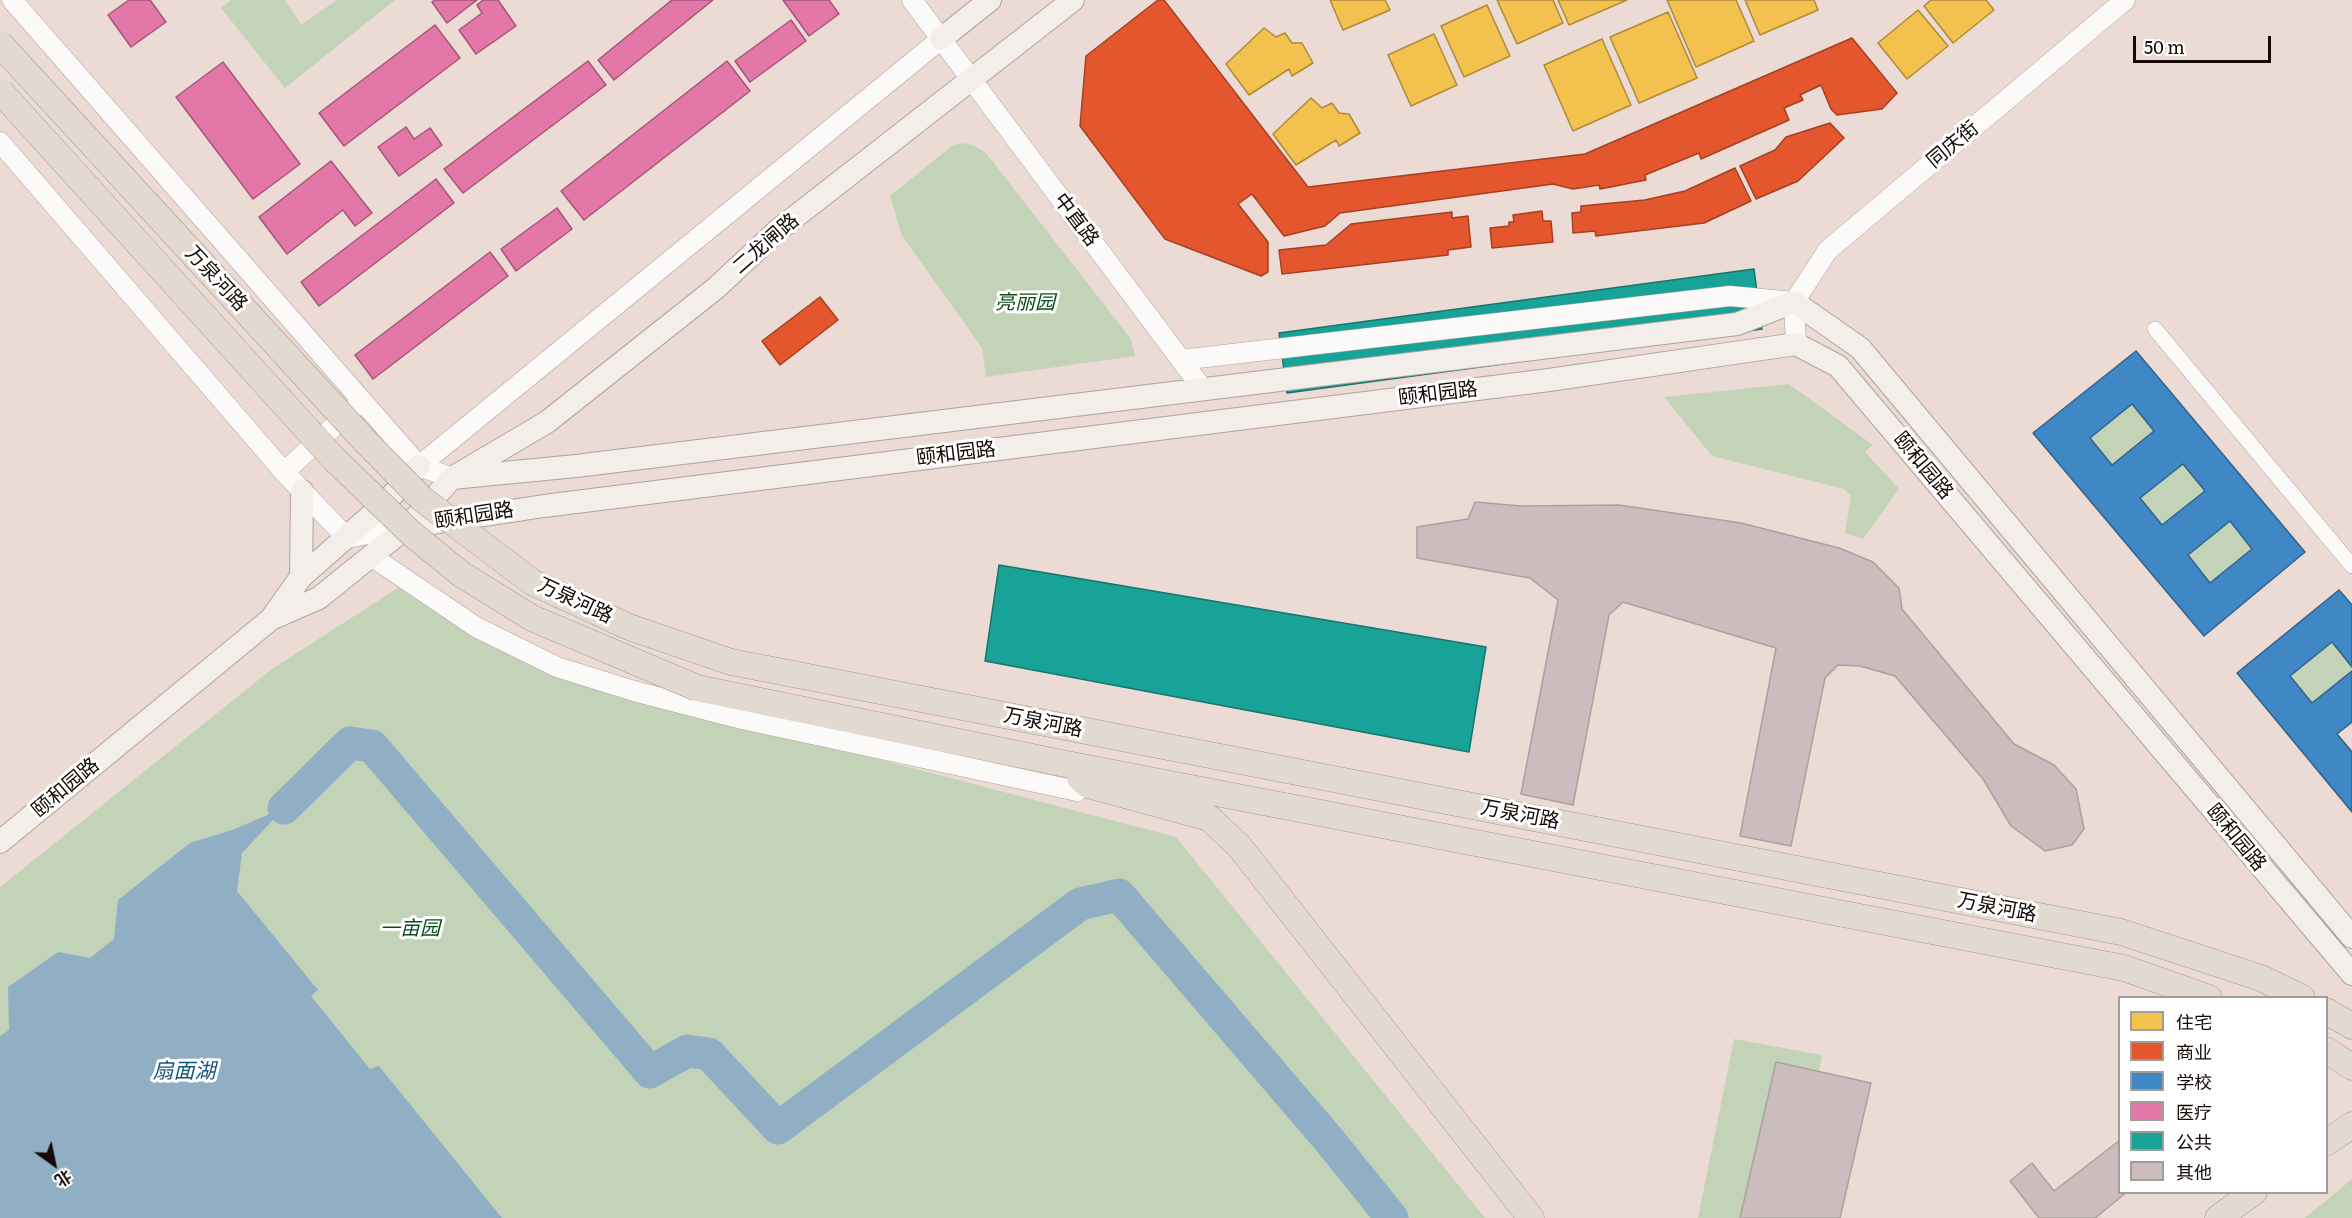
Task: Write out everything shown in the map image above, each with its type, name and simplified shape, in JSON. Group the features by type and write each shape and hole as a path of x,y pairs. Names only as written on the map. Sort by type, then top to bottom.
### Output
{"highway":[{"name":"万泉河路","path":"0,44 366,442 422,499 532,582 629,627 731,662 2121,932 2261,978 2298,996"},
{"name":"万泉河路","path":"0,91 361,487 412,534 481,586 532,618 697,688 1061,763 2124,968 2203,996"},
{"path":"1061,763 1088,785 1209,818 1232,839 1530,1218"},
{"path":"2328,1012 2352,1026"},
{"path":"2328,1051 2352,1067"},
{"path":"2328,1142 2352,1125"},
{"path":"2218,1218 2251,1194"}],"main road":[{"path":"941,39 990,0"},
{"name":"二龙闸路","path":"407,527 452,478 547,422 716,288 777,231 1073,0"},
{"name":"颐和园路","path":"452,478 753,445 1737,324 1794,302 1860,348 2352,937"},
{"name":"颐和园路","path":"271,619 320,598 407,527 603,498 1549,380 1796,344 1838,366 2352,974"},
{"name":"颐和园路","path":"0,842 271,619 301,577 384,504 419,466"},
{"path":"301,577 302,491"}],"street":[{"name":"万泉河路","path":"12,0 419,466"},
{"path":"419,466 941,39 912,0"},
{"name":"同庆街","path":"1794,302 1828,250 2125,0"},
{"name":"中直路","path":"941,39 1202,388"},
{"path":"0,142 284,472 347,538 407,527"},
{"name":"颐和园路","path":"1181,360 1730,296 1794,302"},
{"path":"1794,302 1796,344"},
{"path":"2155,329 2352,566"},
{"path":"284,472 361,401"},
{"path":"320,438 407,527"},
{"path":"419,466 452,478"},
{"path":"371,556 476,627 557,667 634,691 742,719 1077,791"}],"green space":[{"path":"231,0 285,0 301,25 337,0 395,0 285,88 221,8"},
{"name":"亮丽园","path":"963,143 975,146 986,153 1131,339 1135,356 986,377 982,348 902,236 890,196 953,145"},
{"path":"1789,384 1873,445 1865,452 1899,489 1863,539 1845,533 1851,496 1844,489 1712,456 1664,397"},
{"path":"2132,404 2154,431 2112,465 2090,438"},
{"path":"2183,464 2205,491 2162,525 2140,498"},
{"path":"2230,521 2252,549 2210,583 2188,555"},
{"name":"一亩园","path":"404,584 545,672 1176,837 1485,1218 0,1218 0,887 272,669"},
{"path":"2332,642 2352,667 2352,671 2312,703 2290,676"},
{"path":"1734,1039 1822,1055 1819,1072 1776,1062 1740,1218 1698,1218"},
{"path":"2352,1179 2352,1218 2305,1218"}],"water":[{"name":"扇面湖","path":"284,808 242,853 237,891 318,990 311,996 370,1069 379,1066 502,1218 0,1218 0,1036 9,1030 8,987 58,952 90,958 114,939 118,900 190,843 232,830"}],"building: 住宅":[{"path":"1330,0 1385,0 1390,10 1343,30"},
{"path":"1497,0 1553,0 1563,23 1517,44"},
{"path":"1558,0 1627,0 1569,25"},
{"path":"1667,0 1736,0 1754,41 1696,67"},
{"path":"1745,0 1814,0 1818,10 1760,35"},
{"path":"1931,0 1986,0 1994,10 1953,43 1924,6"},
{"path":"1487,5 1510,56 1464,77 1441,26"},
{"path":"1918,10 1948,46 1907,79 1878,43"},
{"path":"1668,12 1697,78 1639,103 1610,37"},
{"path":"1264,28 1276,37 1285,33 1292,43 1302,43 1313,63 1292,76 1289,69 1249,95 1226,64"},
{"path":"1434,34 1457,85 1411,106 1388,55"},
{"path":"1602,39 1631,105 1573,131 1544,65"},
{"path":"1311,98 1322,108 1332,103 1339,113 1349,114 1360,133 1339,146 1336,140 1296,165 1273,134"}],"building: 商业":[{"path":"1158,0 1164,0 1308,187 1585,154 1852,38 1897,93 1882,109 1837,115 1831,109 1821,85 1800,95 1803,100 1784,108 1789,120 1701,159 1699,153 1645,175 1646,180 1600,189 1599,185 1573,189 1553,184 1340,213 1325,226 1284,236 1252,194 1238,204 1268,242 1268,272 1261,276 1165,239 1080,126 1086,56"},
{"path":"1830,123 1844,138 1798,181 1756,199 1740,166 1775,150 1786,137"},
{"path":"1735,168 1751,201 1704,223 1596,236 1595,231 1573,233 1572,213 1581,212 1581,206 1645,200 1685,191"},
{"path":"1542,211 1543,221 1551,221 1553,242 1492,248 1490,228 1509,226 1509,222 1514,222 1513,215"},
{"path":"1452,212 1452,218 1468,216 1471,247 1448,250 1448,255 1282,274 1279,250 1326,245 1351,224"},
{"path":"820,297 838,320 780,365 762,341"}],"building: 学校":[{"path":"2136,351 2305,552 2204,636 2033,433","holes":["2132,404 2154,431 2112,465 2090,438","2183,464 2205,491 2162,525 2140,498","2230,521 2252,549 2210,583 2188,555"]},
{"path":"2339,590 2352,605 2352,667 2332,642 2290,676 2312,703 2352,671 2352,722 2337,734 2352,752 2352,812 2237,673"}],"building: 医疗":[{"path":"129,0 150,0 166,22 131,47 108,15"},
{"path":"435,0 477,0 447,23 432,2"},
{"path":"483,0 498,0 516,26 476,54 459,30 482,13 477,5"},
{"path":"672,0 713,0 614,80 598,60"},
{"path":"783,0 829,0 839,14 809,36"},
{"path":"791,20 806,41 750,82 735,61"},
{"path":"435,25 460,58 344,146 319,113"},
{"path":"588,61 606,85 463,193 444,169"},
{"path":"727,61 750,91 584,220 561,191"},
{"path":"223,62 300,164 253,199 176,97"},
{"path":"406,127 414,139 430,128 442,145 399,176 378,147"},
{"path":"331,161 372,213 355,226 343,210 287,254 259,217"},
{"path":"436,179 454,203 319,306 301,282"},
{"path":"557,208 572,229 516,271 501,249"},
{"path":"490,252 508,276 373,379 355,355"}],"building: 公共":[{"path":"1754,269 1762,329 1287,393 1279,333"},
{"path":"999,565 1486,647 1469,752 985,661"}],"building: 其他":[{"path":"1475,502 1521,506 1619,505 1741,523 1839,548 1873,562 1899,588 1902,609 2014,744 2054,765 2076,789 2084,829 2072,845 2045,851 2011,826 1983,779 1895,676 1860,666 1838,665 1825,678 1791,846 1740,836 1776,648 1623,602 1609,615 1573,805 1521,794 1558,600 1530,578 1417,558 1417,527 1468,519"},
{"path":"1776,1062 1871,1083 1840,1218 1740,1218"},
{"path":"2118,1142 2118,1194 2125,1194 2095,1218 2039,1218 2010,1181 2032,1163 2054,1191"}],"waterway":[{"path":"284,808 350,743 372,746 650,1072 687,1051 709,1054 778,1128 1080,904 1119,895 1329,1140 1392,1218"}]}
